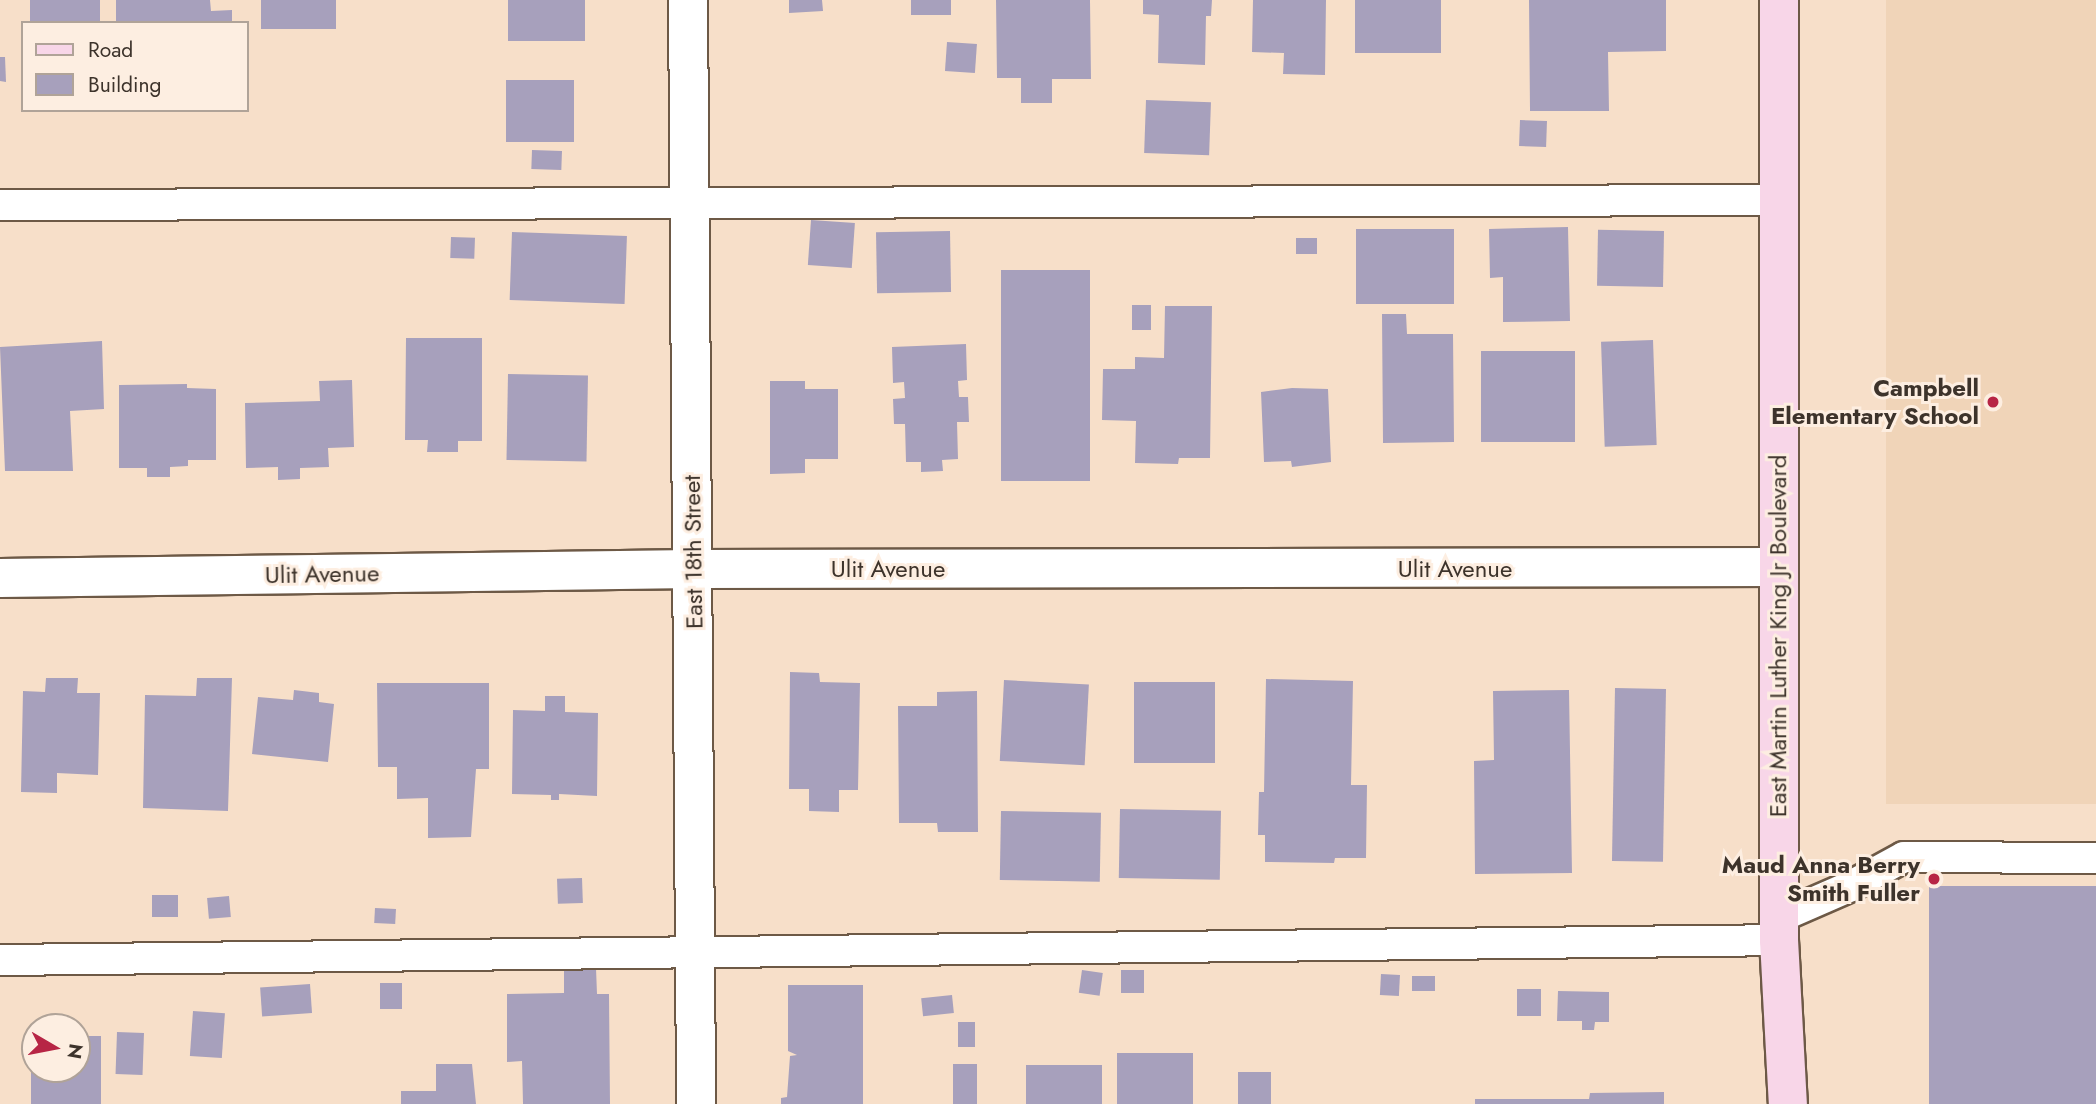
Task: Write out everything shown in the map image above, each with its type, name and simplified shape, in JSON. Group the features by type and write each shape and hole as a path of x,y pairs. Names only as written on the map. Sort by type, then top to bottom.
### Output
{"main road":[{"name":"East Martin Luther King Jr Boulevard","path":"1779,0 1776,200 1779,928 1788,1104"}],"street":[{"name":"East 18th Street","path":"688,0 696,1104"},
{"name":"Ulit Avenue","path":"0,578 693,569 1777,567"}],"lane":[{"path":"0,205 1776,200"},
{"path":"0,960 695,952 1779,928 1904,857 2096,858"}],"shaded area":[{"name":"Campbell Elementary School","path":"1886,0 2096,0 2096,804 1886,804"}],"building":[{"path":"30,0 100,0 100,21 30,21"},
{"path":"116,0 210,0 211,11 232,10 232,21 116,21"},
{"path":"261,0 336,0 336,29 261,29"},
{"path":"508,0 585,0 585,41 508,41"},
{"path":"789,0 822,0 823,11 789,13"},
{"path":"911,0 951,0 951,15 911,15"},
{"path":"996,0 1090,0 1091,79 1052,79 1052,103 1021,103 1021,78 997,78"},
{"path":"1143,0 1212,0 1211,16 1206,16 1205,65 1158,63 1159,15 1143,14"},
{"path":"1253,0 1326,0 1325,75 1283,74 1284,53 1252,52"},
{"path":"1355,0 1441,0 1441,53 1355,53"},
{"path":"1529,0 1666,0 1666,51 1608,52 1609,111 1530,111"},
{"path":"947,42 977,44 975,73 945,71"},
{"path":"0,57 5,57 6,82 0,81"},
{"path":"506,80 574,80 574,142 506,142"},
{"path":"1146,100 1211,102 1209,155 1144,153"},
{"path":"1520,120 1547,121 1546,147 1519,146"},
{"path":"532,150 562,151 561,170 531,169"},
{"path":"811,220 855,223 852,268 808,265"},
{"path":"1568,227 1570,321 1503,322 1503,277 1490,278 1489,229"},
{"path":"1356,229 1454,229 1454,304 1356,304"},
{"path":"1598,230 1664,231 1663,287 1597,286"},
{"path":"950,231 951,292 877,293 876,232"},
{"path":"512,232 627,236 625,304 510,300"},
{"path":"451,237 475,238 474,259 450,258"},
{"path":"1296,238 1317,238 1317,254 1296,254"},
{"path":"1001,270 1090,270 1090,481 1001,481"},
{"path":"1132,305 1151,305 1151,330 1132,330"},
{"path":"1165,306 1212,306 1210,458 1179,458 1178,464 1135,463 1136,421 1102,420 1103,369 1135,369 1135,357 1164,358"},
{"path":"1382,314 1406,314 1407,334 1453,334 1454,442 1383,443"},
{"path":"406,338 482,338 482,441 458,441 458,452 427,452 428,440 405,440"},
{"path":"1653,340 1657,445 1605,447 1601,342"},
{"path":"102,341 104,409 70,411 73,471 5,471 0,347"},
{"path":"966,344 967,380 958,381 959,397 968,397 969,422 957,422 958,459 942,460 943,471 921,472 921,462 906,462 905,424 894,424 893,399 905,398 904,382 893,383 892,347"},
{"path":"1481,351 1575,351 1575,442 1481,442"},
{"path":"508,374 588,375 586,461 506,460"},
{"path":"352,380 354,447 328,448 329,467 300,468 300,479 278,480 278,467 246,468 245,403 320,401 319,381"},
{"path":"770,381 805,381 805,389 838,389 838,459 805,459 805,473 770,474"},
{"path":"187,384 187,388 216,389 216,460 188,460 188,466 170,467 170,477 147,477 147,468 119,468 119,385"},
{"path":"1292,388 1328,389 1331,462 1292,467 1291,461 1264,462 1261,392"},
{"path":"790,672 819,673 820,682 860,683 858,790 839,790 839,812 809,811 809,789 789,789"},
{"path":"46,678 78,678 77,693 100,693 98,775 57,773 57,793 21,792 23,691 45,692"},
{"path":"197,678 232,678 228,811 143,808 145,695 196,696"},
{"path":"1266,679 1353,681 1351,785 1367,785 1366,858 1335,858 1334,863 1265,862 1265,835 1258,835 1259,792 1264,792"},
{"path":"1004,680 1089,684 1085,765 1000,761"},
{"path":"1134,682 1215,682 1215,763 1134,763"},
{"path":"377,683 489,683 489,769 476,769 471,837 428,838 428,798 397,799 397,767 378,767"},
{"path":"1615,688 1666,689 1663,862 1612,861"},
{"path":"294,690 319,693 319,702 334,704 328,762 252,754 258,697 293,700"},
{"path":"1569,690 1572,873 1475,874 1474,761 1494,760 1493,691"},
{"path":"977,691 978,832 938,832 937,823 899,823 898,706 937,706 937,692"},
{"path":"545,696 565,696 565,712 598,713 597,796 559,794 559,800 551,800 551,795 512,794 513,710 545,711"},
{"path":"1120,809 1221,811 1220,880 1119,878"},
{"path":"1001,811 1101,813 1100,882 1000,880"},
{"path":"582,878 583,903 558,904 557,879"},
{"path":"1929,886 2096,886 2096,1104 1929,1104"},
{"path":"152,895 178,895 178,917 152,917"},
{"path":"229,896 231,917 209,919 207,898"},
{"path":"375,908 396,909 395,924 374,923"},
{"path":"564,968 596,968 597,994 609,994 610,1104 523,1104 522,1061 507,1062 507,994 564,993"},
{"path":"1082,970 1103,973 1100,996 1079,993"},
{"path":"1121,970 1144,970 1144,993 1121,993"},
{"path":"1381,974 1400,975 1399,996 1380,995"},
{"path":"1412,976 1435,976 1435,991 1412,991"},
{"path":"380,983 402,983 402,1009 380,1009"},
{"path":"310,984 312,1013 262,1016 260,987"},
{"path":"788,985 863,985 863,1104 781,1104 781,1098 787,1097 790,1056 797,1055 788,1051"},
{"path":"1517,989 1541,989 1541,1016 1517,1016"},
{"path":"1558,991 1609,992 1609,1022 1595,1022 1594,1030 1582,1030 1582,1021 1557,1021"},
{"path":"952,995 954,1013 923,1016 921,998"},
{"path":"193,1011 225,1013 222,1058 190,1056"},
{"path":"958,1022 975,1022 975,1047 958,1047"},
{"path":"117,1032 144,1033 143,1075 116,1074"},
{"path":"91,1036 101,1036 101,1104 31,1104 31,1083 91,1083"},
{"path":"1117,1053 1193,1053 1193,1104 1117,1104"},
{"path":"436,1064 472,1064 476,1104 401,1104 401,1091 436,1091"},
{"path":"953,1064 977,1064 977,1104 953,1104"},
{"path":"1026,1065 1102,1065 1102,1104 1026,1104"},
{"path":"1238,1072 1271,1072 1271,1104 1238,1104"},
{"path":"1664,1092 1664,1104 1475,1104 1475,1099 1589,1099 1590,1093"}],"place":[{"name":"Campbell Elementary School","path":"1993,402"},
{"name":"Maud Anna Berry Smith Fuller","path":"1934,879"}]}
